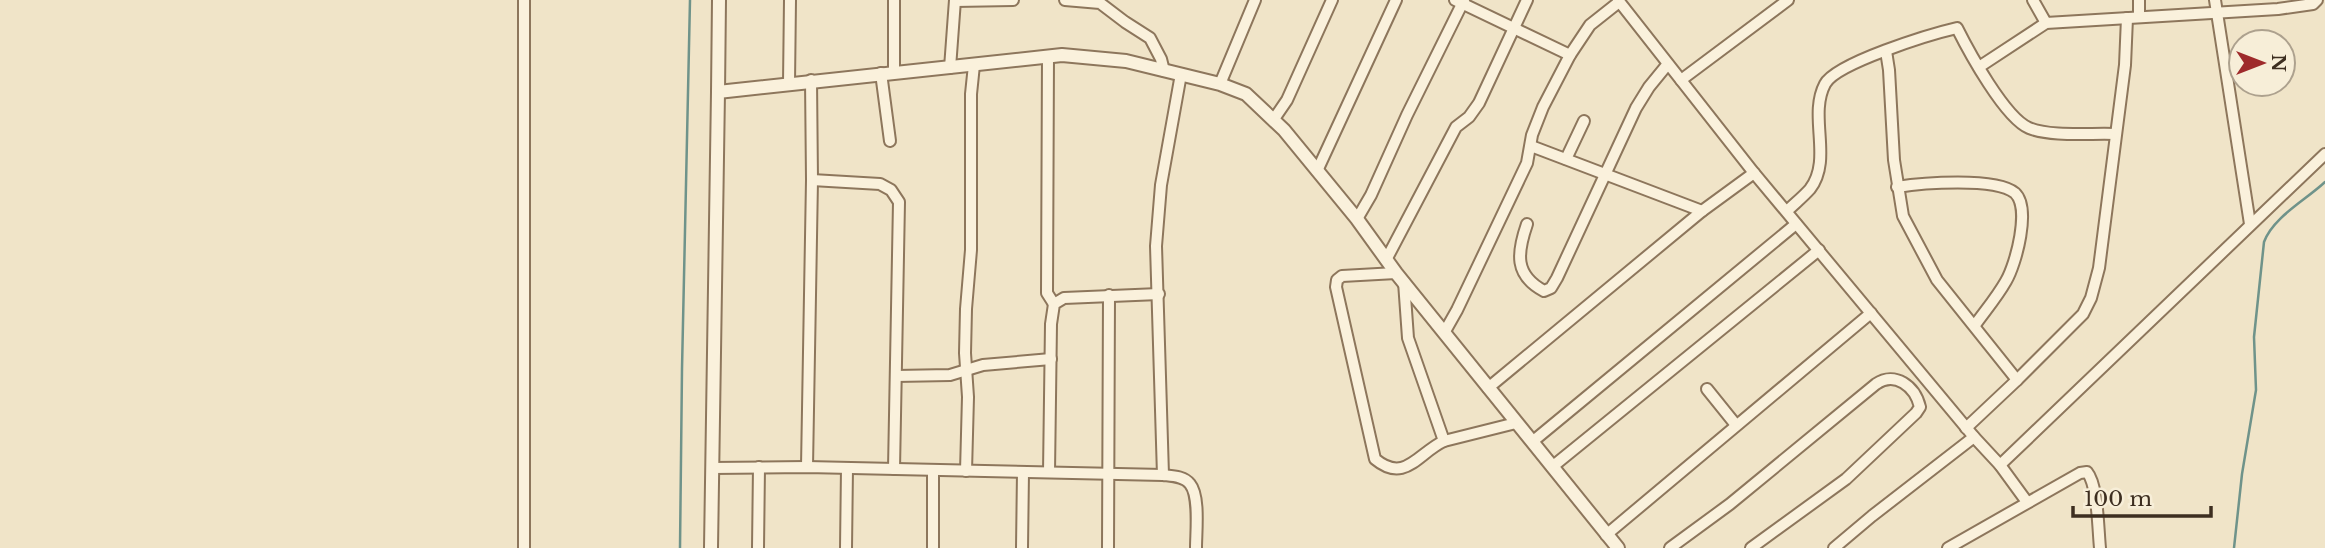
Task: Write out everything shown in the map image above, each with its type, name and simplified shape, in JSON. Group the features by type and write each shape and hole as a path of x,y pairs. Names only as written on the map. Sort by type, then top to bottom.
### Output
{"street":[{"path":"524,0 524,548"},
{"path":"711,548 719,0"},
{"path":"789,83 790,0"},
{"path":"890,141 888,73 894,0"},
{"path":"950,68 955,0 1013,0"},
{"path":"1065,0 1100,3 1150,38 1164,71"},
{"path":"1220,84 1255,0"},
{"path":"1274,119 1287,100 1332,0"},
{"path":"1317,171 1396,0"},
{"path":"1386,261 1456,127 1469,117 1479,103 1527,0"},
{"path":"1681,80 1788,0"},
{"path":"2033,0 2046,23"},
{"path":"1966,428 2083,314 2091,298 2099,268 2124,65 2139,0"},
{"path":"2215,0 2250,224"},
{"path":"1979,67 2046,23 2278,9 2313,4 2317,0"},
{"path":"1357,219 1371,195 1461,1 1570,55"},
{"path":"1444,333 1527,163 1532,135 1543,107 1570,55 1590,24 1618,1 1754,173 1966,428 2000,465 2027,502"},
{"path":"1787,211 1810,189 1818,169 1821,96 1825,83 1833,74 1886,51 1957,28 2014,119 2029,128 2047,131 2115,134"},
{"path":"1886,51 1897,187 1903,216 1937,280 2017,380"},
{"path":"718,92 1048,56 1101,57 1126,61 1220,84 1246,94 1274,119 1357,219 1386,261 1618,548"},
{"path":"1048,56 1047,281 1048,293 1054,304 1051,324 1049,472"},
{"path":"965,471 968,397 966,309 971,250 971,94 974,65"},
{"path":"1527,224 1521,245 1521,269 1525,278 1544,291 1551,288 1557,278 1636,108 1667,65"},
{"path":"1163,475 1156,246 1158,215 1181,74"},
{"path":"807,467 811,80"},
{"path":"1566,159 1584,121"},
{"path":"1531,146 1702,211"},
{"path":"2000,465 2325,154"},
{"path":"1488,388 1702,211 1754,173"},
{"path":"812,180 880,184 891,190 899,202 894,469"},
{"path":"1897,187 1927,182 1991,186 2013,191 2020,200 2022,215 2013,264 2006,281 1975,326"},
{"path":"1532,442 1796,224"},
{"path":"1552,467 1819,250"},
{"path":"1400,278 1342,276 1337,279 1336,287 1375,459 1385,467 1397,470 1410,465 1444,441 1516,423"},
{"path":"1400,278 1408,338 1444,441"},
{"path":"1054,304 1064,298 1159,294"},
{"path":"1108,548 1109,295"},
{"path":"1606,535 1871,313"},
{"path":"896,376 950,375 983,366 1051,359"},
{"path":"1670,548 1730,504 1876,384 1884,379 1894,378 1912,389 1920,407 1916,413 1846,479 1751,548"},
{"path":"1707,389 1736,425"},
{"path":"1834,548 1974,437"},
{"path":"758,548 759,467"},
{"path":"712,468 807,467 1049,472 1163,475 1182,478 1190,484 1195,495 1196,548"},
{"path":"846,548 847,468"},
{"path":"933,470 933,548"},
{"path":"1022,548 1023,472"},
{"path":"1948,548 2080,473 2087,472 2091,476 2095,496 2100,548"}],"waterway":[{"path":"680,548 690,0"},
{"path":"2234,548 2242,474 2256,390 2254,337 2264,242 2282,217 2325,182"}]}
